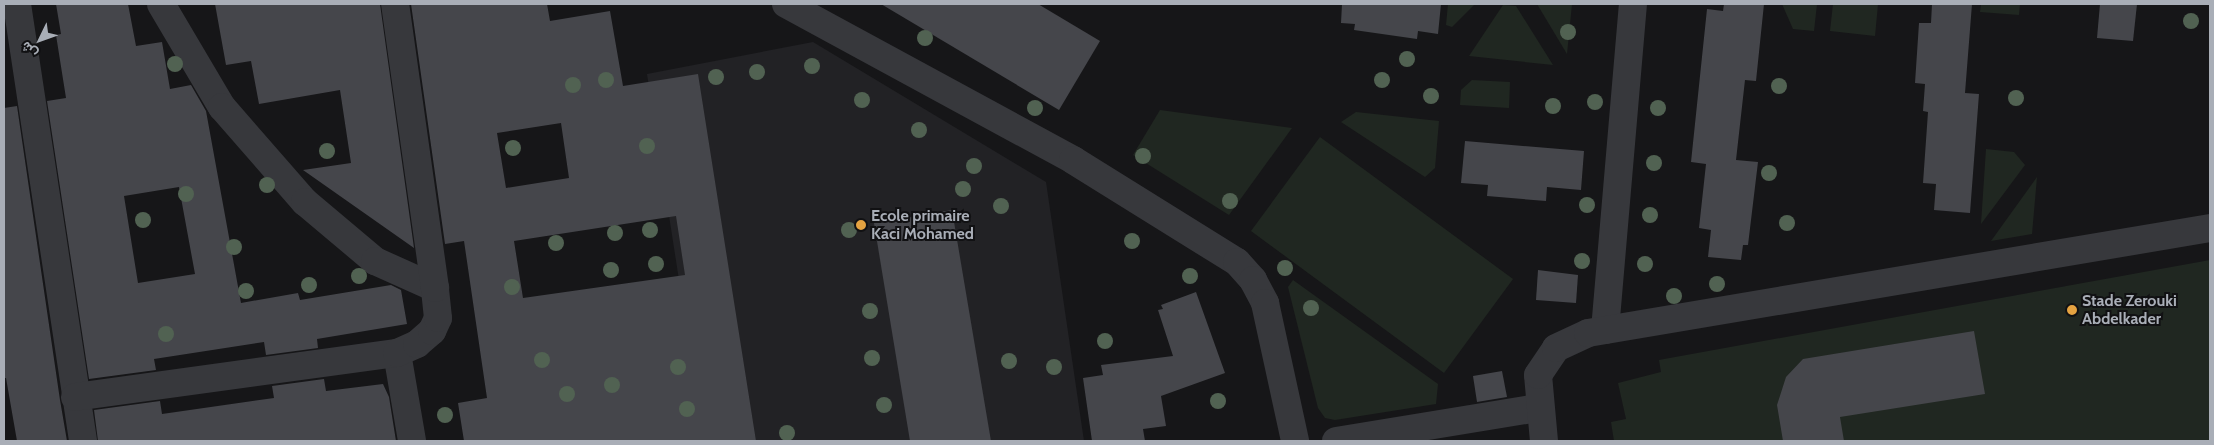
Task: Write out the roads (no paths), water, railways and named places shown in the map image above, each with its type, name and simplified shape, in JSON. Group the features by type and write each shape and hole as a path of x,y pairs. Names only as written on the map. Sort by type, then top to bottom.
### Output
{"street":[{"path":"17,4 83,441"},
{"path":"162,4 222,107 305,202 375,261 435,288"},
{"path":"76,397 397,353 417,344 432,331 438,318 435,288 395,4"},
{"path":"786,4 1073,160 1237,262 1253,280 1266,303 1295,441"},
{"path":"1605,330 1632,4"},
{"path":"1544,441 1538,408 1538,375 1556,348 1588,333 2210,228"},
{"path":"397,353 412,441"},
{"path":"1336,441 1538,408"}],"place":[{"name":"Ecole primaire Kaci Mohamed","path":"861,225"},
{"name":"Stade Zerouki Abdelkader","path":"2072,310"}]}
